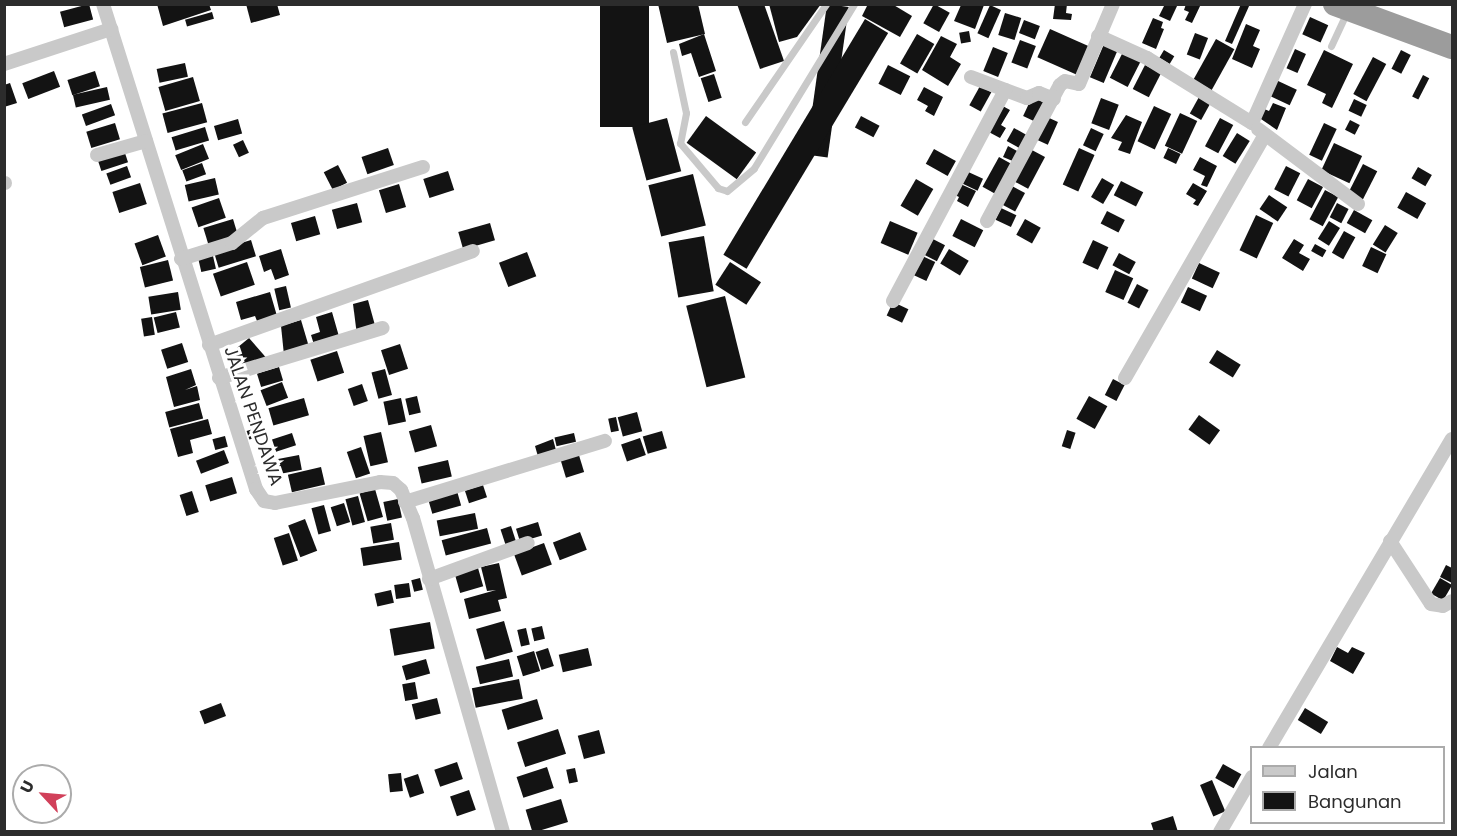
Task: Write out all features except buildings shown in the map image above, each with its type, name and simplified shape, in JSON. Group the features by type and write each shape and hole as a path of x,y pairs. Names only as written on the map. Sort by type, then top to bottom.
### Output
{"highway":[{"path":"1342,7 1452,47"}],"street":[{"name":"JALAN PENDAWA","path":"103,4 180,259 252,478 264,501 282,502 387,482 398,487 405,502 429,579 503,831"},
{"path":"987,221 1063,82 1079,84 1113,4"},
{"path":"1252,123 1305,4"},
{"path":"4,64 111,29"},
{"path":"1098,36 1147,58 1252,123 1264,135 1358,204"},
{"path":"971,77 1027,98 1039,93 1054,99"},
{"path":"893,301 1005,90"},
{"path":"1125,378 1264,135"},
{"path":"97,155 146,141"},
{"path":"180,259 232,243 263,218 423,167"},
{"path":"209,345 473,251"},
{"path":"219,378 383,328"},
{"path":"1270,746 1452,439"},
{"path":"405,502 604,441"},
{"path":"1390,541 1431,604 1443,606 1452,601"},
{"path":"429,579 528,543"},
{"path":"1220,831 1250,779"}],"lane":[{"path":"745,122 826,4"},
{"path":"673,52 686,113 680,143 718,188 727,191 754,168 854,4"},
{"path":"1330,46 1342,7"}]}
